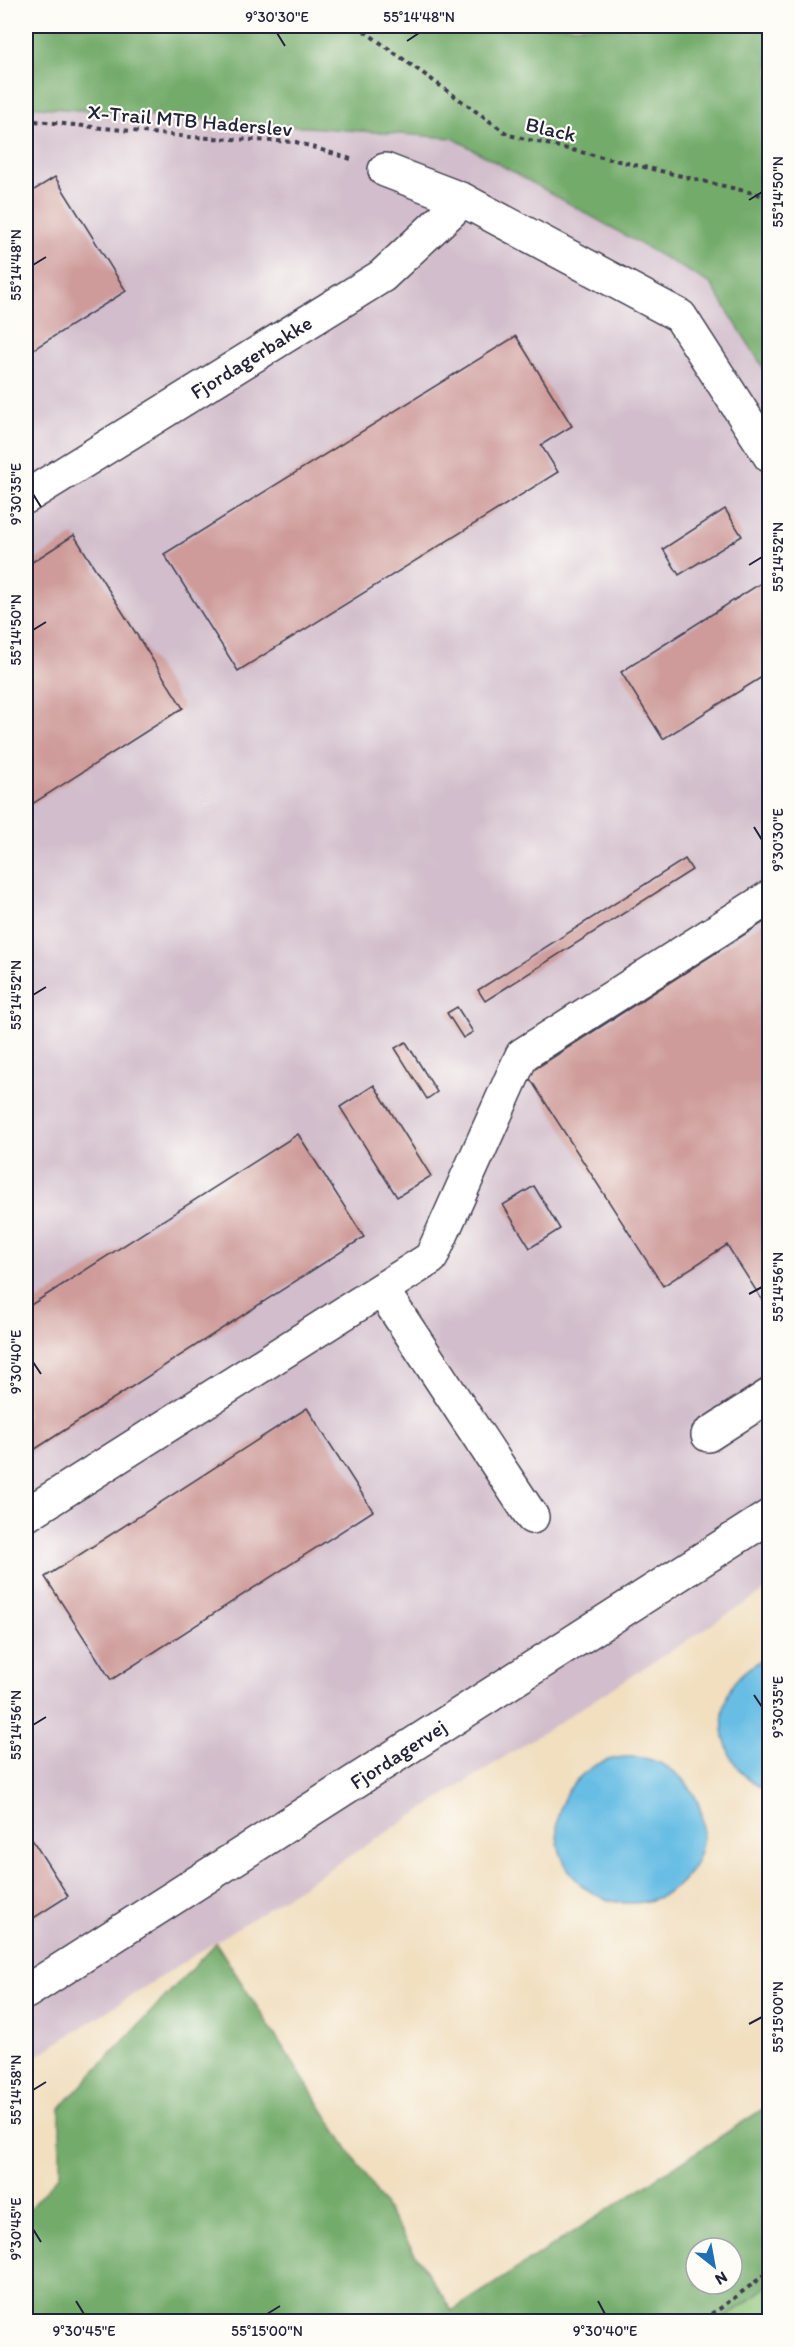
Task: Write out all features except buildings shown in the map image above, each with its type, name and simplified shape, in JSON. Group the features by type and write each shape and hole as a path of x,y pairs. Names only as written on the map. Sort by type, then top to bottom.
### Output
{"street":[{"path":"385,170 463,200 680,316 770,456"},
{"name":"Fjordagerbakke","path":"26,497 382,276 463,200"},
{"path":"26,1515 431,1258 522,1055 770,897"},
{"path":"382,1290 532,1517"},
{"path":"708,1435 770,1395"},
{"name":"Fjordagervej","path":"26,1992 770,1516"}],"path":[{"name":"Black","path":"357,26 509,135 770,197"},
{"name":"X-Trail MTB Haderslev","path":"26,120 190,137 296,142 385,170"},
{"path":"696,2322 718,2310 770,2271"}],"shaded area":[{"path":"26,106 453,138 711,284 769,377 769,1588 26,2063"}],"green space":[{"path":"26,26 769,26 769,377 711,284 453,138 26,106"},
{"path":"216,1943 452,2311 769,2105 769,2285 722,2321 26,2321 26,2212 60,2174 60,2108"},
{"path":"769,2285 769,2321 722,2321"}],"water":[{"path":"769,1656 769,1791 742,1773 732,1759 726,1744 723,1711 736,1680 751,1666"},
{"path":"630,1757 658,1763 681,1779 697,1802 703,1830 697,1858 681,1881 658,1897 630,1903 602,1897 579,1881 563,1858 557,1830 563,1802 579,1779 602,1763"}]}
